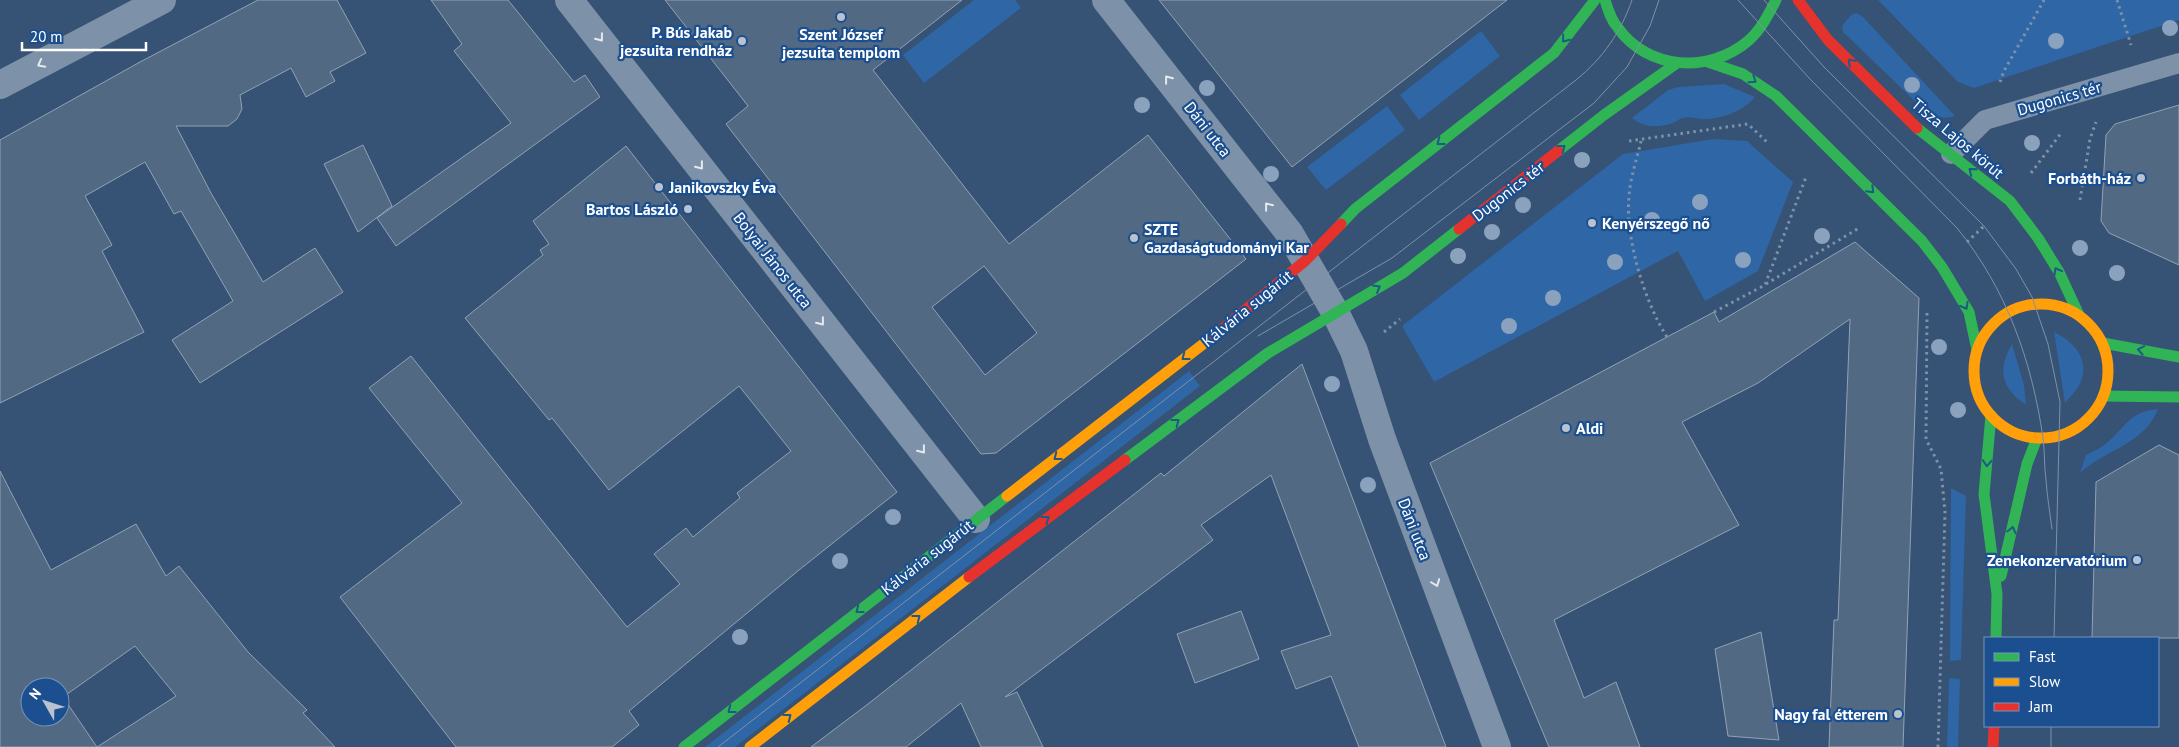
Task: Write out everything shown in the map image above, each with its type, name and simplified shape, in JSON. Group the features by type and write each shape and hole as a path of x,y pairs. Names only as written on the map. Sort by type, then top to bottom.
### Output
{"street":[{"path":"0,85 162,0"},
{"name":"Bolyai János utca","path":"570,0 976,519"},
{"name":"Dáni utca","path":"1106,0 1290,234 1305,261"},
{"path":"1305,261 1355,209 1554,52 1595,0"},
{"path":"1605,0 1611,18 1628,40 1651,55 1677,63 1708,62 1731,54 1752,39 1767,20 1776,0"},
{"name":"Tisza Lajos körút","path":"1798,0 1828,40 1912,124 2010,201 2038,238 2079,314"},
{"path":"1708,62 1743,74 1776,96 1922,241 1942,267 1969,312 1977,350"},
{"name":"Dugonics tér","path":"1335,312 1403,273 1604,115 1677,63"},
{"name":"Kálvária sugárút","path":"684,747 1238,317 1305,261 1335,312"},
{"path":"2045,303 2063,307 2079,314 2093,327 2103,343 2108,360 2108,378 2103,396 2093,413 2078,426 2060,435 2037,438 2022,435 2005,427 1990,415 1981,400 1976,384 1974,367 1977,350 1985,334 1996,321 2011,311 2028,304 2045,303"},
{"path":"750,747 1000,553 1268,353 1335,312"},
{"name":"Dáni utca","path":"1335,312 1354,351 1382,440 1497,747"},
{"path":"2103,343 2179,357"},
{"path":"2103,396 2179,397"},
{"path":"1990,415 1984,494 1997,594 1996,637"},
{"path":"1997,594 2027,464 2037,438"},
{"path":"1994,727 1994,747"}],"lane":[{"name":"Dugonics tér","path":"1951,154 1985,120 2179,63"}],"path":[{"path":"1985,120 2004,71 2044,0"},
{"path":"2117,0 2140,74"},
{"path":"2080,200 2090,139 2110,84"},
{"path":"1624,142 1748,124 1770,144"},
{"path":"1942,267 2010,201 2065,128"},
{"path":"1641,141 1629,198 1631,232 1635,260 1659,326 1667,337"},
{"path":"1799,171 1813,183"},
{"path":"1765,285 1806,177"},
{"path":"1714,312 1765,285 1862,226 1855,220"},
{"path":"1927,310 1926,439 1941,469 1945,512 1938,747"}],"shaded area":[{"path":"974,0 1015,0 1021,8 924,83 903,55"},
{"path":"1878,0 2179,0 2179,20 1974,88 1958,82"},
{"path":"1857,13 1863,17 1955,116 1938,117 1923,109 1843,32 1842,26 1851,15"},
{"path":"1481,31 1500,56 1419,120 1400,95"},
{"path":"1724,84 1755,97 1739,110 1718,118 1685,117 1673,123 1657,126 1641,124 1632,118 1668,90 1678,87"},
{"path":"1387,106 1405,130 1326,190 1307,167"},
{"path":"1713,139 1747,141 1793,182 1758,271 1705,301 1678,251 1434,382 1402,326 1623,154"},
{"path":"2054,332 2074,346 2082,359 2083,375 2080,384 2065,403"},
{"path":"2012,344 2024,385 2026,405 2011,392 2004,378 2004,362"},
{"path":"1189,371 1200,386 735,747 705,747"},
{"path":"2158,409 2152,421 2135,438 2080,473 2086,455 2107,442 2131,419 2149,410"},
{"path":"1951,488 1966,496 1961,660 1950,661"},
{"path":"1949,678 1960,679 1958,747 1947,747"}],"building":[{"path":"258,0 337,0 366,53 330,72 335,81 306,97 291,68 240,95 242,109 237,119 228,126 176,126 211,193 263,282 315,248 343,292 200,383 172,340 233,301 181,211 174,214 145,162 85,196 112,245 102,251 144,332 0,403 0,140 140,62"},
{"path":"431,0 508,0 574,82 585,75 600,97 396,246 377,218 511,123 454,51 462,44"},
{"path":"665,0 962,0 873,70 1009,244 1148,135 1246,259 996,453 981,454 726,124 748,106","holes":["984,266 1037,333 985,375 932,307"]},
{"path":"1159,0 1507,0 1292,167"},
{"name":"Forbáth-ház","path":"2179,105 2179,265 2109,233 2101,221 2106,135 2115,124"},
{"path":"363,145 392,206 358,232 324,164"},
{"path":"626,146 897,492 799,570 629,711 639,725 612,747 456,747 340,597 462,503 369,388 411,356 627,627 680,584 654,554 686,528 693,537 740,498 737,493 791,451 739,386 609,490 552,418 549,420 465,318 543,255 540,250 549,244 533,221"},
{"path":"1855,242 1919,298 1903,747 1829,747 1834,620 1838,620 1850,319 1758,383 1682,422 1739,525 1554,620 1584,698 1616,682 1640,747 1549,747 1430,463 1714,312 1719,322"},
{"path":"1302,364 1446,747 1359,747 1331,676 1296,689 1281,651 1331,635 1271,475 1201,525 1213,540 1005,697 1017,692 1043,747 981,747 961,703 906,747 811,747 1161,473 1164,476"},
{"name":"Zenekonzervatórium","path":"2159,445 2179,455 2179,638 2092,637 2096,482"},
{"path":"0,471 51,570 136,524 166,576 179,566 248,652 307,710 303,713 335,747 0,747","holes":["135,646 176,696 97,747 70,707 70,727 20,727 20,677 70,677 70,692"]},
{"path":"1241,611 1259,659 1195,683 1177,634"},
{"path":"1761,632 1779,740 1728,736 1715,649"}],"tram line":[{"path":"718,747 1586,72 1617,34 1632,0"},
{"path":"1258,336 1392,258 1594,103 1627,67 1650,26 1659,0"},
{"path":"1738,0 1810,79 1957,228 1990,275 2014,327 2032,381 2043,438 2046,486 2052,529"},
{"path":"1764,0 1824,67 1984,226 2016,269 2032,297 2048,344 2060,402 2054,637"},
{"path":"2051,727 2051,747"}],"traffic: fast":[{"path":"1341,224 1355,209 1554,53 1595,0"},
{"path":"1605,0 1613,22 1631,42 1645,52 1662,59 1680,63 1715,59 1732,52 1757,32 1776,0"},
{"path":"1708,62 1743,74 1776,96 1922,241 1942,267 1969,312 1977,350"},
{"path":"1558,151 1604,115 1677,63"},
{"path":"1917,128 2010,201 2038,238 2059,272 2079,315"},
{"path":"1125,460 1268,353 1403,273 1459,229"},
{"path":"2103,343 2179,357"},
{"path":"2103,396 2179,397"},
{"path":"1991,415 1984,494 1997,594 1996,637"},
{"path":"2001,576 2027,464 2037,438"},
{"path":"684,747 1007,496"}],"traffic: slow":[{"path":"2041,304 2067,309 2078,315 2088,324 2097,334 2103,345 2108,371 2103,397 2097,408 2088,418 2078,427 2067,433 2041,438 2015,433 2004,427 1994,418 1985,408 1979,397 1974,371 1979,345 1985,334 1994,324 2004,315 2015,309 2041,304"},
{"path":"1007,496 1211,338"},
{"path":"750,747 969,577"}],"traffic: jam":[{"path":"1798,0 1828,40 1917,128"},
{"path":"1459,229 1558,151"},
{"path":"1211,338 1305,261 1341,224"},
{"path":"969,577 1125,460"},
{"path":"1993,747 1994,727"}],"place":[{"name":"Szent József jezsuita templom","path":"841,17"},
{"name":"P. Bús Jakab jezsuita rendház","path":"742,41"},
{"name":"Forbáth-ház","path":"2141,178"},
{"name":"Janikovszky Éva","path":"659,187"},
{"name":"Bartos László","path":"688,209"},
{"name":"Kenyérszegő nő","path":"1592,223"},
{"name":"SZTE Gazdaságtudományi Kar","path":"1134,238"},
{"name":"Aldi","path":"1566,428"},
{"name":"Zenekonzervatórium","path":"2137,560"},
{"name":"Nagy fal étterem","path":"1898,714"}]}
